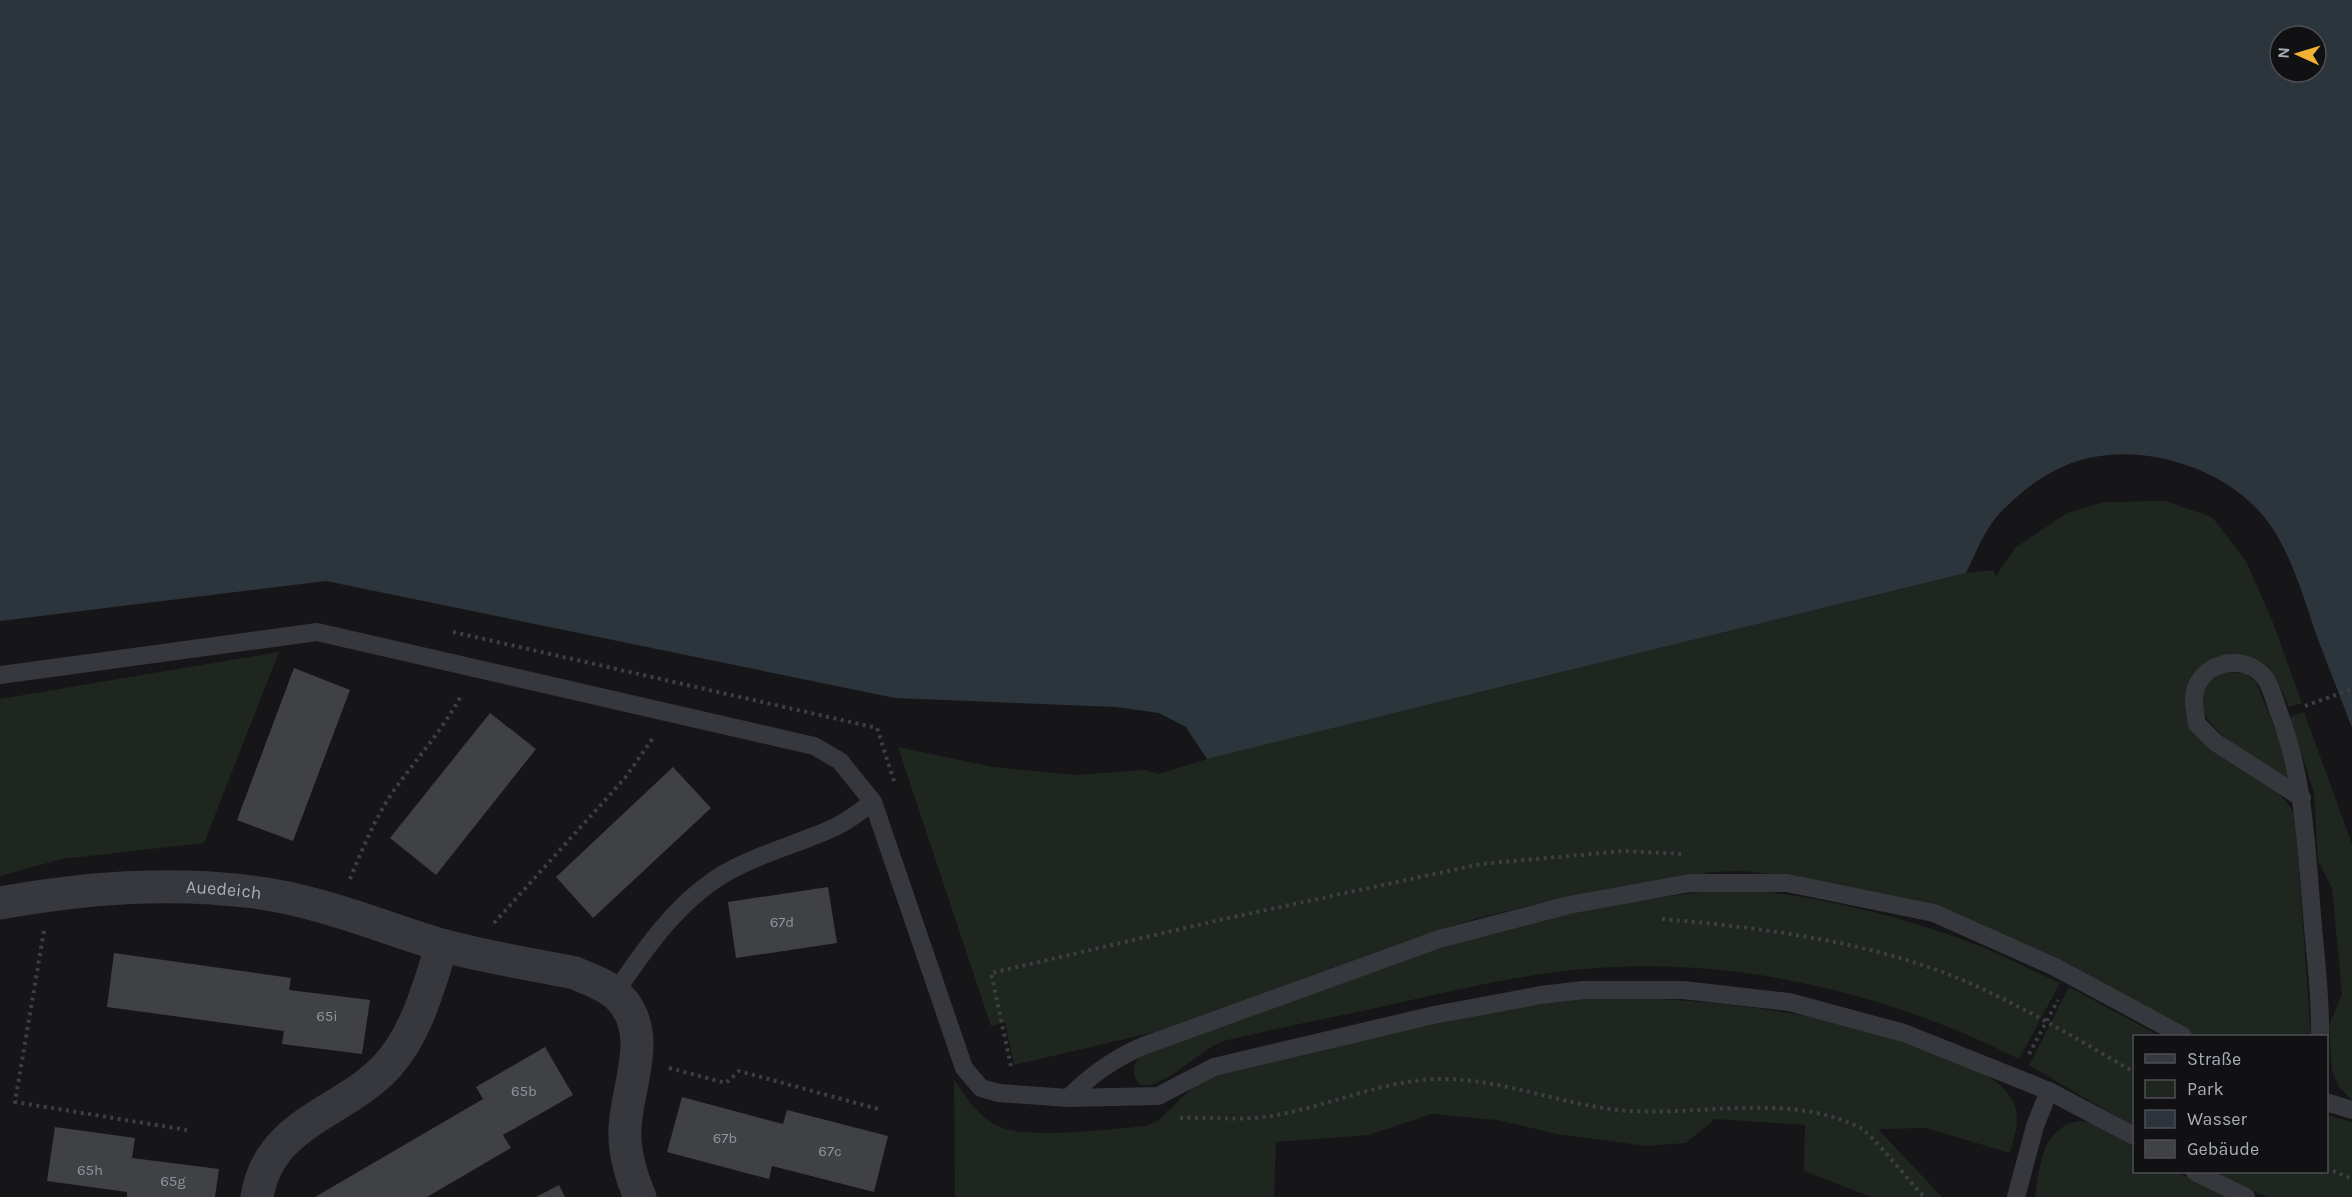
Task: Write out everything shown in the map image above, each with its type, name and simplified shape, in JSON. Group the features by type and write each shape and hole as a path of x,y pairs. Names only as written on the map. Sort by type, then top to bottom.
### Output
{"street":[{"name":"Auedeich","path":"0,903 50,894 121,886 196,886 256,892 342,912 442,945 575,974 615,993"},
{"path":"257,1197 265,1170 274,1153 287,1138 368,1083 388,1065 415,1019 442,945"},
{"path":"615,993 626,1005 633,1020 638,1046 626,1107 624,1133 628,1159 640,1197"}],"lane":[{"path":"0,675 317,632 814,746 840,761 873,802 964,1068 969,1077 989,1091 1068,1098 1158,1096 1214,1067 1434,1015 1541,995 1619,988 1739,995 1789,1002 1840,1014 1904,1033 2049,1091 2133,1135"},
{"path":"2302,798 2215,742 2197,724 2195,690 2201,678 2210,670 2220,664 2241,663 2259,672 2267,681 2290,745 2302,798 2319,1035"},
{"path":"615,993 658,934 680,909 704,888 727,872 757,857 832,829 873,802"},
{"path":"1068,1098 1095,1072 1115,1058 1440,939 1569,905 1690,883 1787,883 1934,913 2055,967 2181,1035"},
{"path":"2016,1197 2035,1126 2049,1091"},
{"path":"2328,1103 2352,1110"},
{"path":"2197,1173 2246,1197"}],"path":[{"path":"449,631 877,728 895,784"},
{"path":"342,912 349,880 370,830 391,795 444,727 477,667"},
{"path":"2304,706 2352,689"},
{"path":"484,955 494,920 625,778 671,712"},
{"path":"1011,1065 991,973 1235,916 1481,864 1624,851 1689,854"},
{"path":"50,894 15,1102 187,1130"},
{"path":"1657,918 1765,928 1867,949 1962,980 2047,1021 2133,1071"},
{"path":"2029,1055 2050,1014"},
{"path":"637,1060 726,1083 739,1071 878,1109"},
{"path":"1139,1098 1156,1113 1177,1118 1269,1117 1373,1088 1434,1079 1492,1084 1554,1100 1617,1110 1670,1112 1798,1108 1861,1128 1924,1197"},
{"path":"2328,1169 2352,1179"}],"green space":[{"path":"2165,501 2212,517 2246,561 2272,620 2302,703 2289,707 2276,677 2260,661 2244,656 2223,655 2211,659 2194,675 2186,697 2186,710 2188,723 2262,778 2287,803 2295,815 2311,1035 2195,1035 1992,933 1792,877 1743,871 1711,872 1553,900 1478,918 1414,938 1155,1032 1014,1065 1005,1023 991,1026 898,747 993,767 1076,775 1144,770 1159,774 1207,759 1966,573 1993,570 1996,576 2015,548 2067,513 2104,502"},
{"path":"279,652 204,843 62,859 0,876 0,699"},
{"path":"2225,672 2245,674 2256,682 2292,772 2288,779 2237,747 2219,732 2207,717 2202,702 2207,686"},
{"path":"2304,712 2352,844 2352,1100 2339,1087 2332,1070 2329,1025 2342,994 2332,888 2318,861 2314,793 2290,717"},
{"path":"1736,888 1823,901 1909,922 1976,945 2060,983 2019,1059 1919,1016 1814,985 1760,975 1652,966 1570,970 1464,988 1223,1041 1158,1082 1140,1085 1135,1078 1134,1068 1139,1057 1446,946 1582,911"},
{"path":"2069,987 2158,1035 2133,1035 2133,1126 2029,1065"},
{"path":"1583,997 1678,1000 1771,1010 1818,1018 1908,1043 1980,1072 2003,1088 2014,1104 2017,1116 2010,1153 1926,1128 1878,1129 1942,1197 1871,1197 1804,1171 1805,1125 1715,1119 1686,1143 1646,1146 1557,1134 1497,1120 1432,1114 1369,1135 1276,1142 1274,1197 955,1197 954,1079 981,1114 1003,1128 1034,1133 1053,1133 1146,1126 1159,1120 1196,1084 1220,1073 1490,1012"},
{"path":"2328,1115 2352,1122 2352,1197 2267,1197 2213,1173 2328,1173"},
{"path":"2077,1121 2091,1122 2133,1146 2133,1173 2179,1173 2228,1197 2035,1197 2044,1150 2056,1132"}],"water":[{"path":"0,0 2352,0 2352,728 2295,572 2280,540 2260,512 2241,494 2218,479 2192,467 2164,459 2136,455 2108,455 2081,460 2056,470 2034,483 1996,517 1981,540 1966,573 1207,759 1186,727 1159,713 1116,707 895,698 326,581 0,621"}],"building":[{"path":"294,668 350,690 293,841 237,820"},
{"path":"490,713 536,749 436,875 390,838"},
{"path":"673,767 711,808 593,918 556,877"},
{"path":"828,887 837,943 736,958 728,902"},
{"path":"114,953 291,978 289,990 370,1000 362,1054 282,1044 284,1031 107,1007"},
{"path":"545,1047 573,1095 503,1135 511,1148 427,1197 315,1197 483,1099 476,1087"},
{"path":"682,1097 783,1124 787,1110 888,1136 874,1192 772,1166 769,1179 667,1152"},
{"path":"55,1127 135,1138 132,1158 219,1169 215,1197 127,1197 127,1192 47,1181"},
{"path":"559,1185 565,1197 536,1197"}]}
